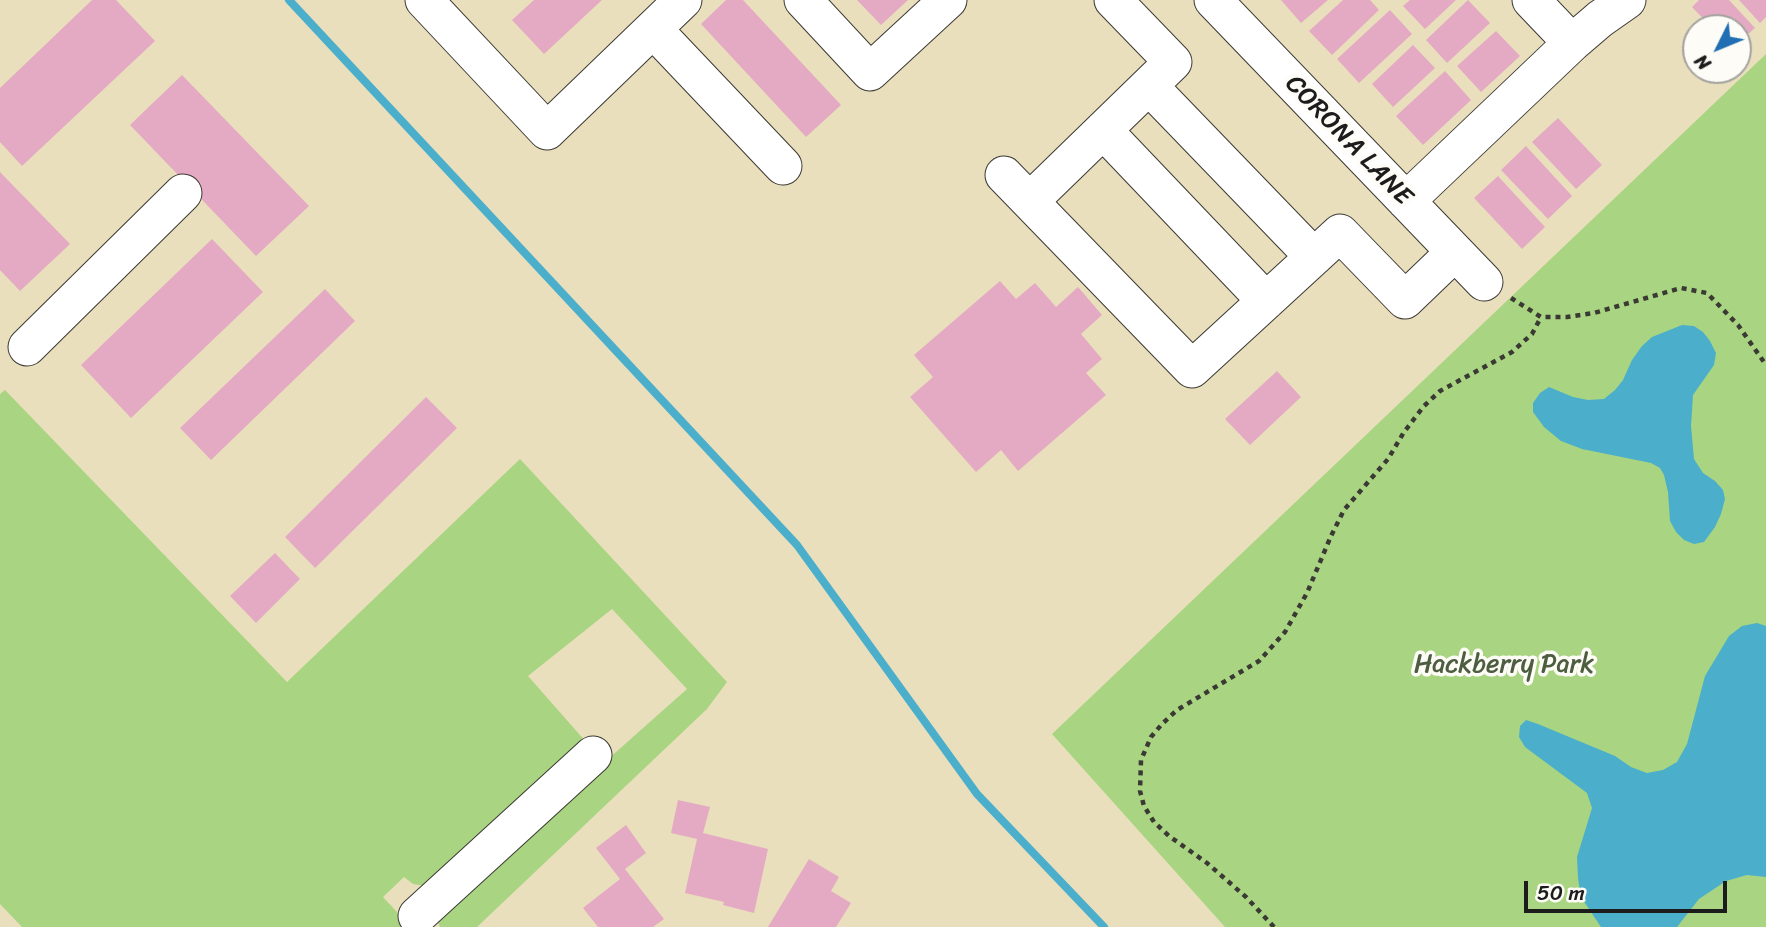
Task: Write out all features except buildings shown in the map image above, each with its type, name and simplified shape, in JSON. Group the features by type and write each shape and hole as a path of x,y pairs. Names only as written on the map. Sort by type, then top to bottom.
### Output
{"street":[{"path":"424,0 547,131 683,0"},
{"path":"803,0 870,72 948,0"},
{"path":"1030,201 1173,62 1112,0"},
{"name":"CORONA LANE","path":"1213,0 1484,282"},
{"path":"1531,0 1572,43"},
{"path":"1406,201 1572,43 1628,0"},
{"path":"653,29 783,166"},
{"path":"1149,86 1314,257"},
{"path":"1103,130 1266,301"},
{"path":"1004,175 1192,369 1340,233 1405,300 1455,253"},
{"path":"27,347 183,193"},
{"path":"414,913 593,755"}],"path":[{"path":"1274,927 1207,863 1154,822 1144,806 1140,791 1141,760 1151,737 1177,710 1259,661 1285,632 1307,593 1344,510 1388,459 1424,406 1440,391 1512,352 1532,334 1541,317 1594,313 1681,288 1707,293 1738,325 1766,365"}],"green space":[{"name":"Hackberry Park","path":"1766,54 1766,927 1225,927 1052,734 1734,84 1752,84 1752,67"},
{"path":"5,390 287,682 520,459 727,682 707,709 477,927 440,927 438,922 607,760 687,689 612,609 528,676 587,743 426,886 413,884 404,877 383,897 411,927 22,927 0,904 0,394"}],"water":[{"path":"1682,325 1694,326 1703,332 1716,353 1714,365 1693,395 1691,426 1694,459 1703,473 1723,490 1725,499 1715,527 1704,542 1694,544 1684,540 1670,521 1668,492 1660,468 1651,463 1582,449 1561,441 1544,427 1533,412 1533,403 1540,393 1549,387 1573,397 1604,399 1623,380 1642,346 1652,337"},
{"path":"1757,623 1766,626 1766,877 1747,875 1726,881 1699,899 1677,927 1601,927 1581,897 1578,878 1577,857 1592,808 1587,793 1525,747 1519,737 1520,726 1526,720 1538,724 1615,756 1631,767 1647,773 1663,770 1677,762 1687,744 1705,676 1729,636 1742,626"}],"waterway":[{"path":"289,0 797,545 977,794 1104,927"}]}
